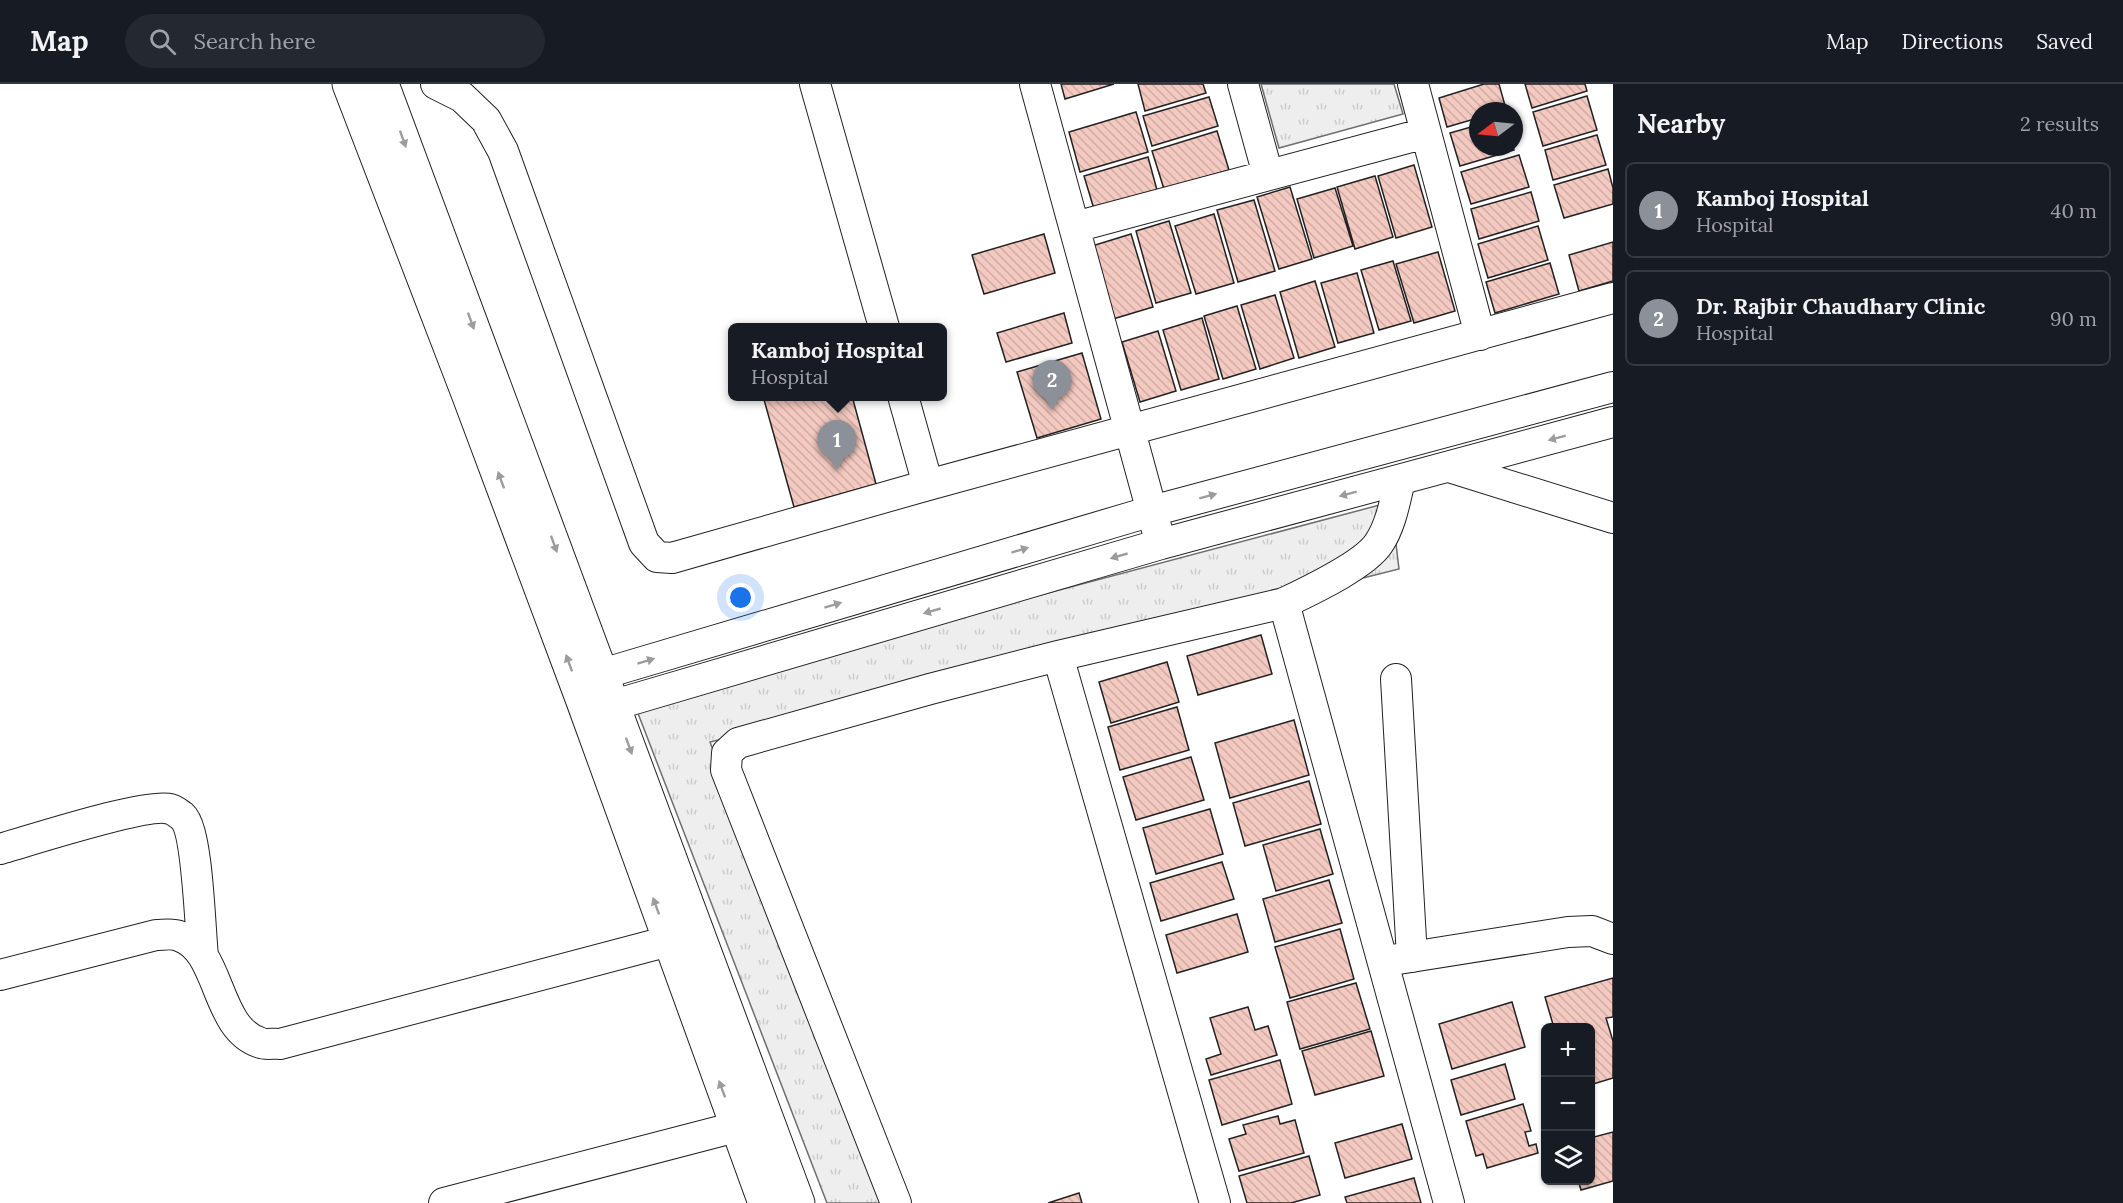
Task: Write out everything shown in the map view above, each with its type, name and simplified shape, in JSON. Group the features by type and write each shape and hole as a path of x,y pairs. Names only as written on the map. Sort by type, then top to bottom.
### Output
{"main road":[{"path":"349,84 469,396 598,703 798,1203"},
{"path":"382,84 602,674 598,703 669,941 765,1203"}],"street":[{"path":"436,84 462,97 478,112 486,120 503,151 644,543 657,557 672,558 928,485 1613,298"},
{"path":"815,84 883,323"},
{"path":"1035,84 1161,544"},
{"path":"1243,84 1268,175"},
{"path":"1413,84 1480,335"},
{"path":"1075,227 1426,133"},
{"path":"602,674 1152,511 1613,387"},
{"path":"904,401 928,485"},
{"path":"598,703 1161,544 1613,422"},
{"path":"1449,467 1613,518"},
{"path":"896,1203 726,770 727,753 738,743 930,689 1058,656 1284,603 1364,559 1379,543 1390,520 1400,480"},
{"path":"1284,603 1449,1203"},
{"path":"1058,656 1215,1203"},
{"path":"1396,679 1412,957"},
{"path":"0,849 123,815 170,808 183,817 192,839 203,956"},
{"path":"1382,962 1568,932 1592,931 1613,939"},
{"path":"0,975 156,935 177,935 192,942 203,956 228,1013 243,1033 261,1043 280,1044 669,941"},
{"path":"444,1203 736,1127"}],"green space":[{"path":"1261,84 1394,84 1403,114 1279,148"},
{"path":"1391,502 1399,569 710,742 883,1203 827,1203 634,703"}],"building":[{"path":"1061,84 1114,84 1065,99"},
{"path":"1138,84 1203,84 1206,93 1145,111"},
{"path":"1484,84 1499,84 1504,102 1469,102 1469,121 1447,127 1439,98"},
{"path":"1525,84 1585,84 1587,91 1532,108"},
{"path":"1587,96 1597,130 1543,146 1533,112"},
{"path":"1209,97 1218,126 1152,146 1143,116"},
{"path":"1136,112 1148,152 1080,172 1069,132"},
{"path":"1469,128 1469,156 1494,156 1460,166 1450,133"},
{"path":"1217,131 1229,170 1164,189 1152,151"},
{"path":"1597,135 1606,165 1553,180 1545,150"},
{"path":"1519,156 1529,187 1471,204 1461,172"},
{"path":"1148,157 1157,190 1094,209 1084,176"},
{"path":"1414,165 1432,227 1396,238 1378,176"},
{"path":"1608,169 1613,188 1613,204 1564,218 1554,185"},
{"path":"1375,176 1393,237 1355,249 1337,187"},
{"path":"1290,187 1312,259 1279,269 1257,197"},
{"path":"1335,188 1353,246 1314,258 1297,199"},
{"path":"1531,192 1539,221 1479,239 1471,209"},
{"path":"1254,200 1275,271 1238,282 1217,210"},
{"path":"1214,214 1234,283 1196,294 1175,226"},
{"path":"1169,221 1191,293 1156,303 1136,231"},
{"path":"1538,226 1548,260 1488,278 1478,244"},
{"path":"1044,234 1055,273 984,294 972,255"},
{"path":"1131,234 1153,307 1113,319 1092,246"},
{"path":"1613,242 1613,281 1579,291 1569,255"},
{"path":"1438,252 1455,311 1414,323 1396,264"},
{"path":"1393,261 1411,321 1379,330 1361,270"},
{"path":"1550,263 1559,294 1495,313 1486,282"},
{"path":"1357,273 1374,333 1338,343 1321,283"},
{"path":"1315,281 1335,347 1299,358 1280,292"},
{"path":"1275,295 1294,358 1260,369 1241,305"},
{"path":"1237,306 1256,369 1223,379 1204,316"},
{"path":"1064,313 1072,343 1006,362 997,333"},
{"path":"1202,318 1219,379 1181,390 1163,330"},
{"path":"1158,331 1176,391 1140,402 1122,342"},
{"path":"1082,353 1101,419 1037,438 1017,372"},
{"path":"764,401 853,401 876,484 794,507"},
{"path":"1261,635 1272,674 1198,695 1187,656"},
{"path":"1167,662 1179,702 1111,723 1099,682"},
{"path":"1177,707 1189,750 1120,770 1108,727"},
{"path":"1294,720 1309,775 1230,798 1215,743"},
{"path":"1191,757 1204,800 1136,820 1123,777"},
{"path":"1309,781 1321,824 1245,846 1233,803"},
{"path":"1210,809 1223,854 1156,874 1143,828"},
{"path":"1320,829 1333,874 1276,891 1263,845"},
{"path":"1222,862 1234,899 1161,921 1150,883"},
{"path":"1329,880 1342,923 1275,942 1263,899"},
{"path":"1237,914 1248,952 1177,973 1166,935"},
{"path":"1340,929 1354,979 1290,998 1275,947"},
{"path":"1613,978 1613,1017 1606,1018 1613,1041 1613,1078 1595,1083 1595,1023 1553,1023 1545,997"},
{"path":"1356,983 1370,1029 1300,1049 1287,1002"},
{"path":"1512,1002 1525,1047 1452,1069 1439,1024"},
{"path":"1248,1007 1255,1030 1268,1026 1277,1055 1211,1075 1206,1059 1221,1054 1210,1018"},
{"path":"1371,1031 1384,1076 1315,1095 1302,1051"},
{"path":"1280,1060 1292,1104 1222,1125 1209,1080"},
{"path":"1505,1064 1515,1099 1461,1115 1451,1080"},
{"path":"1523,1104 1531,1131 1525,1132 1529,1146 1536,1144 1538,1153 1487,1168 1483,1154 1476,1156 1466,1121"},
{"path":"1278,1116 1280,1124 1295,1120 1304,1153 1239,1171 1229,1139 1246,1134 1243,1125"},
{"path":"1402,1124 1412,1159 1345,1178 1335,1143"},
{"path":"1613,1132 1613,1181 1581,1190 1580,1185 1595,1185 1595,1137"},
{"path":"1309,1156 1320,1195 1291,1203 1247,1203 1239,1176"},
{"path":"1414,1178 1421,1203 1347,1203 1345,1197"},
{"path":"1079,1193 1082,1203 1048,1203"}],"place":[{"name":"Dr. Rajbir Chaudhary Clinic","path":"1052,410"},
{"name":"Kamboj Hospital","path":"837,470"}]}
